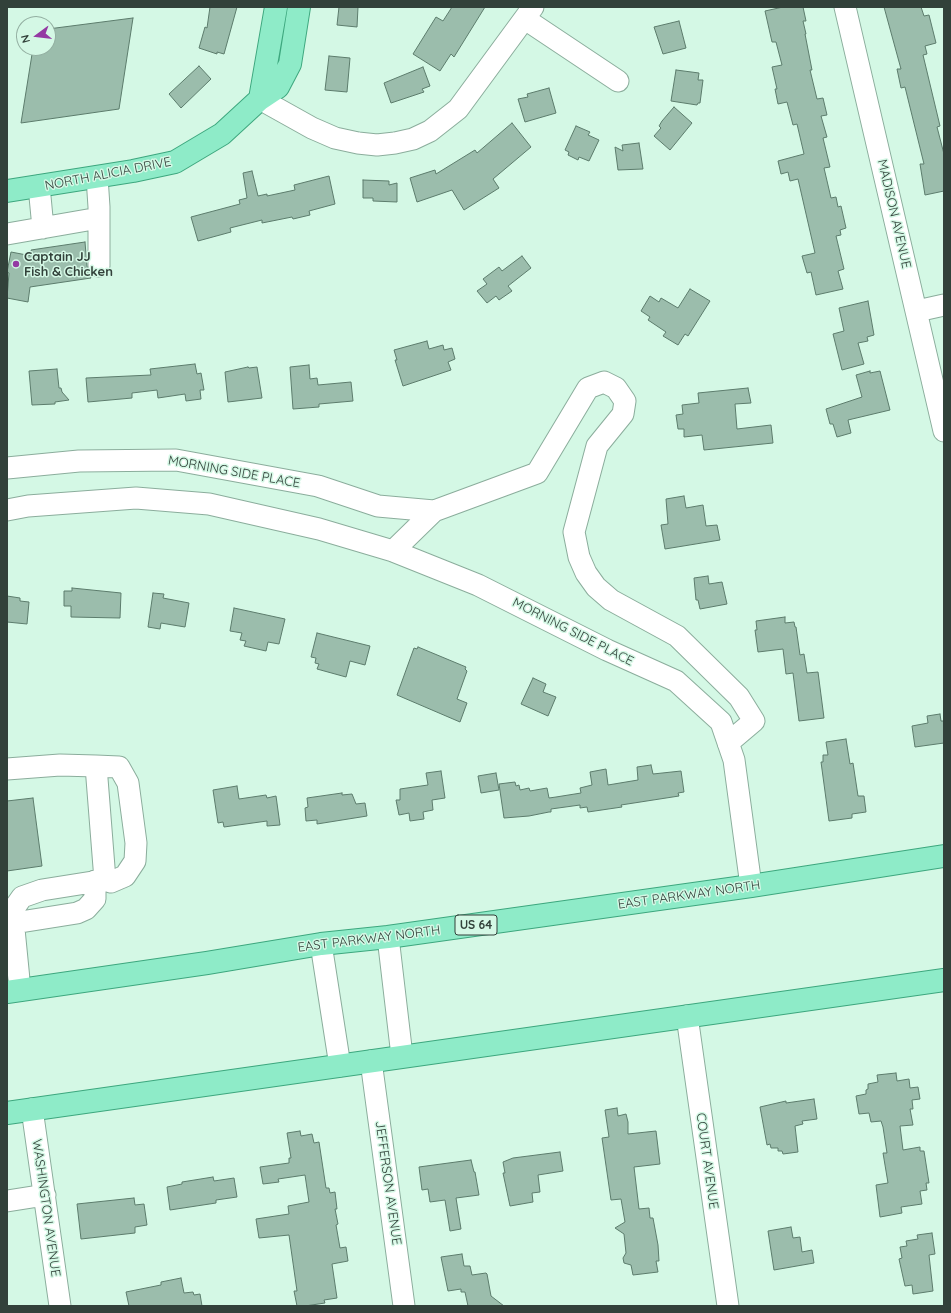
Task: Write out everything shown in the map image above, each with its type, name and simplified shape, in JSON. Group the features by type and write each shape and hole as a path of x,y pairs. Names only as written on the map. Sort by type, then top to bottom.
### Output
{"main road":[{"path":"260,99 276,7"},
{"name":"NORTH ALICIA DRIVE","path":"7,192 175,162 222,134 260,99 278,87 290,64 299,7"},
{"name":"EAST PARKWAY NORTH","path":"14,991 207,963 321,944 388,937 751,886 944,856"},
{"path":"7,1113 944,980"}],"street":[{"name":"MADISON AVENUE","path":"846,7 943,426"},
{"path":"260,99 312,128 335,138 377,145 413,139 430,131 458,108 529,13 618,81"},
{"path":"97,177 100,218 99,266"},
{"path":"39,186 43,228"},
{"path":"7,234 100,218"},
{"path":"917,311 944,305"},
{"name":"MORNING SIDE PLACE","path":"393,551 434,511 537,473 588,388 604,382 616,388 625,401 623,414 597,446 574,532 579,557 586,573 596,587 611,600 677,636 739,697 754,721 728,743"},
{"name":"MORNING SIDE PLACE","path":"7,468 79,461 176,460 318,486 378,506 434,511"},
{"name":"MORNING SIDE PLACE","path":"7,510 28,506 136,498 209,504 319,529 393,551 478,585 607,650 676,682 721,722 734,760 751,886"},
{"path":"7,769 60,765 119,767 128,783 136,843 135,861 125,876 111,882 100,881 42,890 22,897 15,907 14,991"},
{"path":"14,923 77,913 86,908 94,899 100,881 96,766"},
{"path":"388,937 402,1056"},
{"path":"321,944 340,1066"},
{"name":"COURT AVENUE","path":"687,1016 728,1306"},
{"name":"JEFFERSON AVENUE","path":"372,1061 404,1306"},
{"name":"WASHINGTON AVENUE","path":"32,1109 60,1306"},
{"path":"7,1202 44,1195"}],"building":[{"path":"210,7 237,7 224,54 217,52 217,54 199,48 205,27 207,28"},
{"path":"339,7 358,7 357,27 337,25"},
{"path":"452,7 485,7 454,57 451,54 440,71 413,54 436,17 443,21"},
{"path":"783,7 803,7 806,21 803,21 812,70 810,70 817,99 823,98 827,115 821,116 827,137 823,138 830,167 824,168 831,198 836,197 838,207 841,206 846,228 840,230 841,235 836,236 844,269 838,271 843,289 816,295 811,272 807,273 802,256 815,253 798,179 790,181 788,172 781,174 778,161 804,154 797,124 793,125 787,102 778,104 775,89 777,89 772,67 782,65 776,42 772,42 765,11"},
{"path":"884,7 921,7 924,16 929,15 936,43 925,46 927,54 923,55 940,126 937,127 944,154 944,191 925,195 920,164 924,164 905,87 901,88 897,69 901,69"},
{"path":"133,18 119,109 21,123 32,56 56,56 56,28"},
{"path":"679,21 686,48 663,54 654,27"},
{"path":"329,56 350,58 347,92 325,90"},
{"path":"199,66 211,79 181,108 169,94"},
{"path":"423,67 430,86 422,89 424,92 391,103 384,83"},
{"path":"676,70 699,73 698,80 703,80 700,103 697,105 671,101"},
{"path":"549,88 556,113 525,122 518,99 528,97 527,94"},
{"path":"674,107 692,123 670,150 654,136 661,128 659,126 662,121"},
{"path":"512,123 531,147 493,179 499,188 464,210 452,190 417,202 410,178 435,170 436,174 475,150 477,153"},
{"path":"576,126 590,132 588,135 599,140 589,161 579,157 578,160 568,155 569,152 565,150"},
{"path":"639,143 643,169 618,170 615,147 623,151 622,145"},
{"path":"252,171 258,196 267,194 267,196 295,190 294,185 329,176 335,204 309,211 310,215 293,219 292,217 262,223 262,220 230,228 231,232 198,241 191,217 240,204 239,200 247,198 243,173"},
{"path":"363,180 389,181 389,185 397,183 397,202 373,201 373,198 363,198"},
{"path":"85,242 87,266 91,278 30,287 28,302 7,298 9,273 7,272 11,252 32,256 31,250"},
{"path":"522,256 531,268 508,286 512,291 499,300 496,296 487,303 477,291 487,284 483,279 499,267 502,271"},
{"path":"690,289 710,301 688,336 685,334 678,345 663,336 666,332 648,320 650,317 641,311 650,296 659,302 661,298 678,308"},
{"path":"868,301 874,335 867,337 868,341 858,343 864,364 842,370 833,334 844,331 839,308"},
{"path":"427,341 429,349 443,345 444,350 452,348 455,359 448,362 451,370 403,386 395,360 397,360 394,350"},
{"path":"195,364 197,374 201,373 204,390 200,390 201,399 186,401 185,394 158,398 157,390 132,393 132,398 88,402 86,378 151,375 150,369"},
{"path":"309,365 310,379 317,378 318,385 351,382 353,401 319,404 319,407 293,409 290,367"},
{"path":"248,367 257,367 262,398 228,402 225,372"},
{"path":"57,369 59,388 61,388 62,392 69,400 55,402 55,404 32,405 29,371"},
{"path":"870,371 870,373 880,371 890,410 848,420 851,433 837,437 833,424 830,424 826,409 862,397 856,375"},
{"path":"748,388 751,403 735,404 737,429 771,425 773,443 704,450 702,435 684,437 684,429 678,429 676,415 683,414 682,405 699,403 698,393"},
{"path":"684,496 686,508 703,505 706,526 717,525 720,540 665,549 661,525 668,524 666,499"},
{"path":"708,576 709,584 722,582 727,604 700,609 698,600 696,600 694,578"},
{"path":"72,588 121,593 120,618 71,617 71,606 64,606 64,591 72,591"},
{"path":"153,593 164,594 163,598 189,603 185,627 161,623 160,629 148,627"},
{"path":"7,596 20,598 20,601 29,602 27,624 7,622"},
{"path":"234,608 285,619 279,644 268,642 266,651 244,646 246,641 240,640 242,633 230,631"},
{"path":"785,617 785,623 794,622 796,627 800,655 804,654 807,673 818,672 824,718 799,721 793,673 786,674 783,649 758,652 755,630 757,630 756,621"},
{"path":"317,633 370,646 365,665 350,661 346,677 317,669 319,664 315,663 316,658 311,657"},
{"path":"418,647 466,667 465,669 467,671 457,699 467,703 460,722 397,695 414,648 417,649"},
{"path":"533,678 546,684 543,692 556,697 548,716 521,704"},
{"path":"940,714 941,721 944,721 944,743 915,747 912,726 928,723 927,716"},
{"path":"846,739 850,764 853,763 858,796 864,796 866,812 852,814 852,818 829,821 821,762 823,762 823,755 828,755 826,742"},
{"path":"651,765 653,774 681,771 684,792 678,793 679,796 588,812 587,807 580,808 580,805 551,809 551,812 529,816 504,818 499,784 515,782 516,786 519,785 520,790 529,788 530,791 547,788 549,798 581,793 580,788 592,785 590,772 606,769 608,785 638,780 637,767"},
{"path":"441,771 445,798 432,800 433,810 423,812 424,819 410,821 409,813 399,815 396,800 400,800 400,789 428,785 426,773"},
{"path":"496,773 499,790 481,793 478,776"},
{"path":"237,786 239,799 266,795 267,798 276,796 280,825 267,826 267,821 224,827 223,822 218,823 213,790"},
{"path":"342,793 342,795 352,794 356,804 365,803 367,816 317,824 317,820 306,821 305,808 308,807 307,798"},
{"path":"33,798 42,866 7,871 7,801"},
{"path":"896,1073 897,1081 909,1079 910,1088 918,1087 920,1099 912,1100 913,1109 910,1109 913,1125 900,1126 903,1150 920,1147 920,1151 924,1151 929,1183 926,1183 927,1190 920,1191 922,1204 901,1207 902,1213 880,1217 876,1185 888,1183 883,1153 887,1153 883,1127 881,1121 871,1122 869,1113 859,1114 856,1096 866,1094 868,1084 878,1082 877,1075"},
{"path":"814,1099 817,1119 802,1121 803,1124 795,1126 798,1152 783,1154 782,1151 778,1151 778,1148 771,1148 770,1144 767,1145 760,1107 786,1101 786,1103"},
{"path":"617,1108 618,1116 626,1114 628,1134 656,1131 660,1164 634,1167 639,1209 649,1208 650,1218 653,1218 658,1245 659,1261 656,1261 658,1272 633,1275 631,1265 624,1263 623,1258 626,1253 624,1234 615,1228 625,1222 621,1199 611,1200 602,1138 609,1137 605,1110"},
{"path":"300,1131 301,1136 312,1134 314,1143 319,1142 326,1188 329,1188 330,1193 335,1192 337,1209 335,1209 338,1224 336,1225 340,1248 346,1247 348,1261 332,1264 337,1298 324,1300 325,1303 305,1306 297,1306 294,1291 297,1291 289,1235 259,1238 256,1219 289,1214 288,1206 309,1202 305,1175 278,1179 279,1182 263,1184 260,1167 289,1163 289,1158 291,1158 287,1133"},
{"path":"560,1152 563,1171 538,1175 540,1192 532,1193 533,1202 510,1206 503,1173 505,1173 503,1162 513,1158"},
{"path":"471,1160 475,1172 479,1195 456,1198 461,1229 450,1231 445,1200 430,1202 428,1189 422,1190 419,1167"},
{"path":"213,1177 214,1181 234,1178 237,1197 216,1200 216,1203 170,1210 167,1187 182,1184 182,1182"},
{"path":"134,1198 135,1205 144,1204 147,1225 135,1227 135,1233 81,1239 77,1204"},
{"path":"791,1227 793,1238 800,1237 802,1252 812,1250 814,1263 774,1270 768,1231"},
{"path":"932,1233 935,1254 929,1255 933,1291 913,1294 912,1285 905,1286 899,1259 902,1258 900,1247 907,1246 906,1241 918,1239 917,1235"},
{"path":"462,1254 464,1266 470,1266 472,1275 487,1274 491,1296 504,1306 468,1306 465,1292 461,1292 461,1289 448,1291 441,1257"},
{"path":"181,1278 184,1293 193,1292 194,1295 200,1294 202,1306 129,1306 126,1292 161,1285 161,1282"}],"place":[{"name":"Captain JJ Fish & Chicken","path":"16,264"}]}
